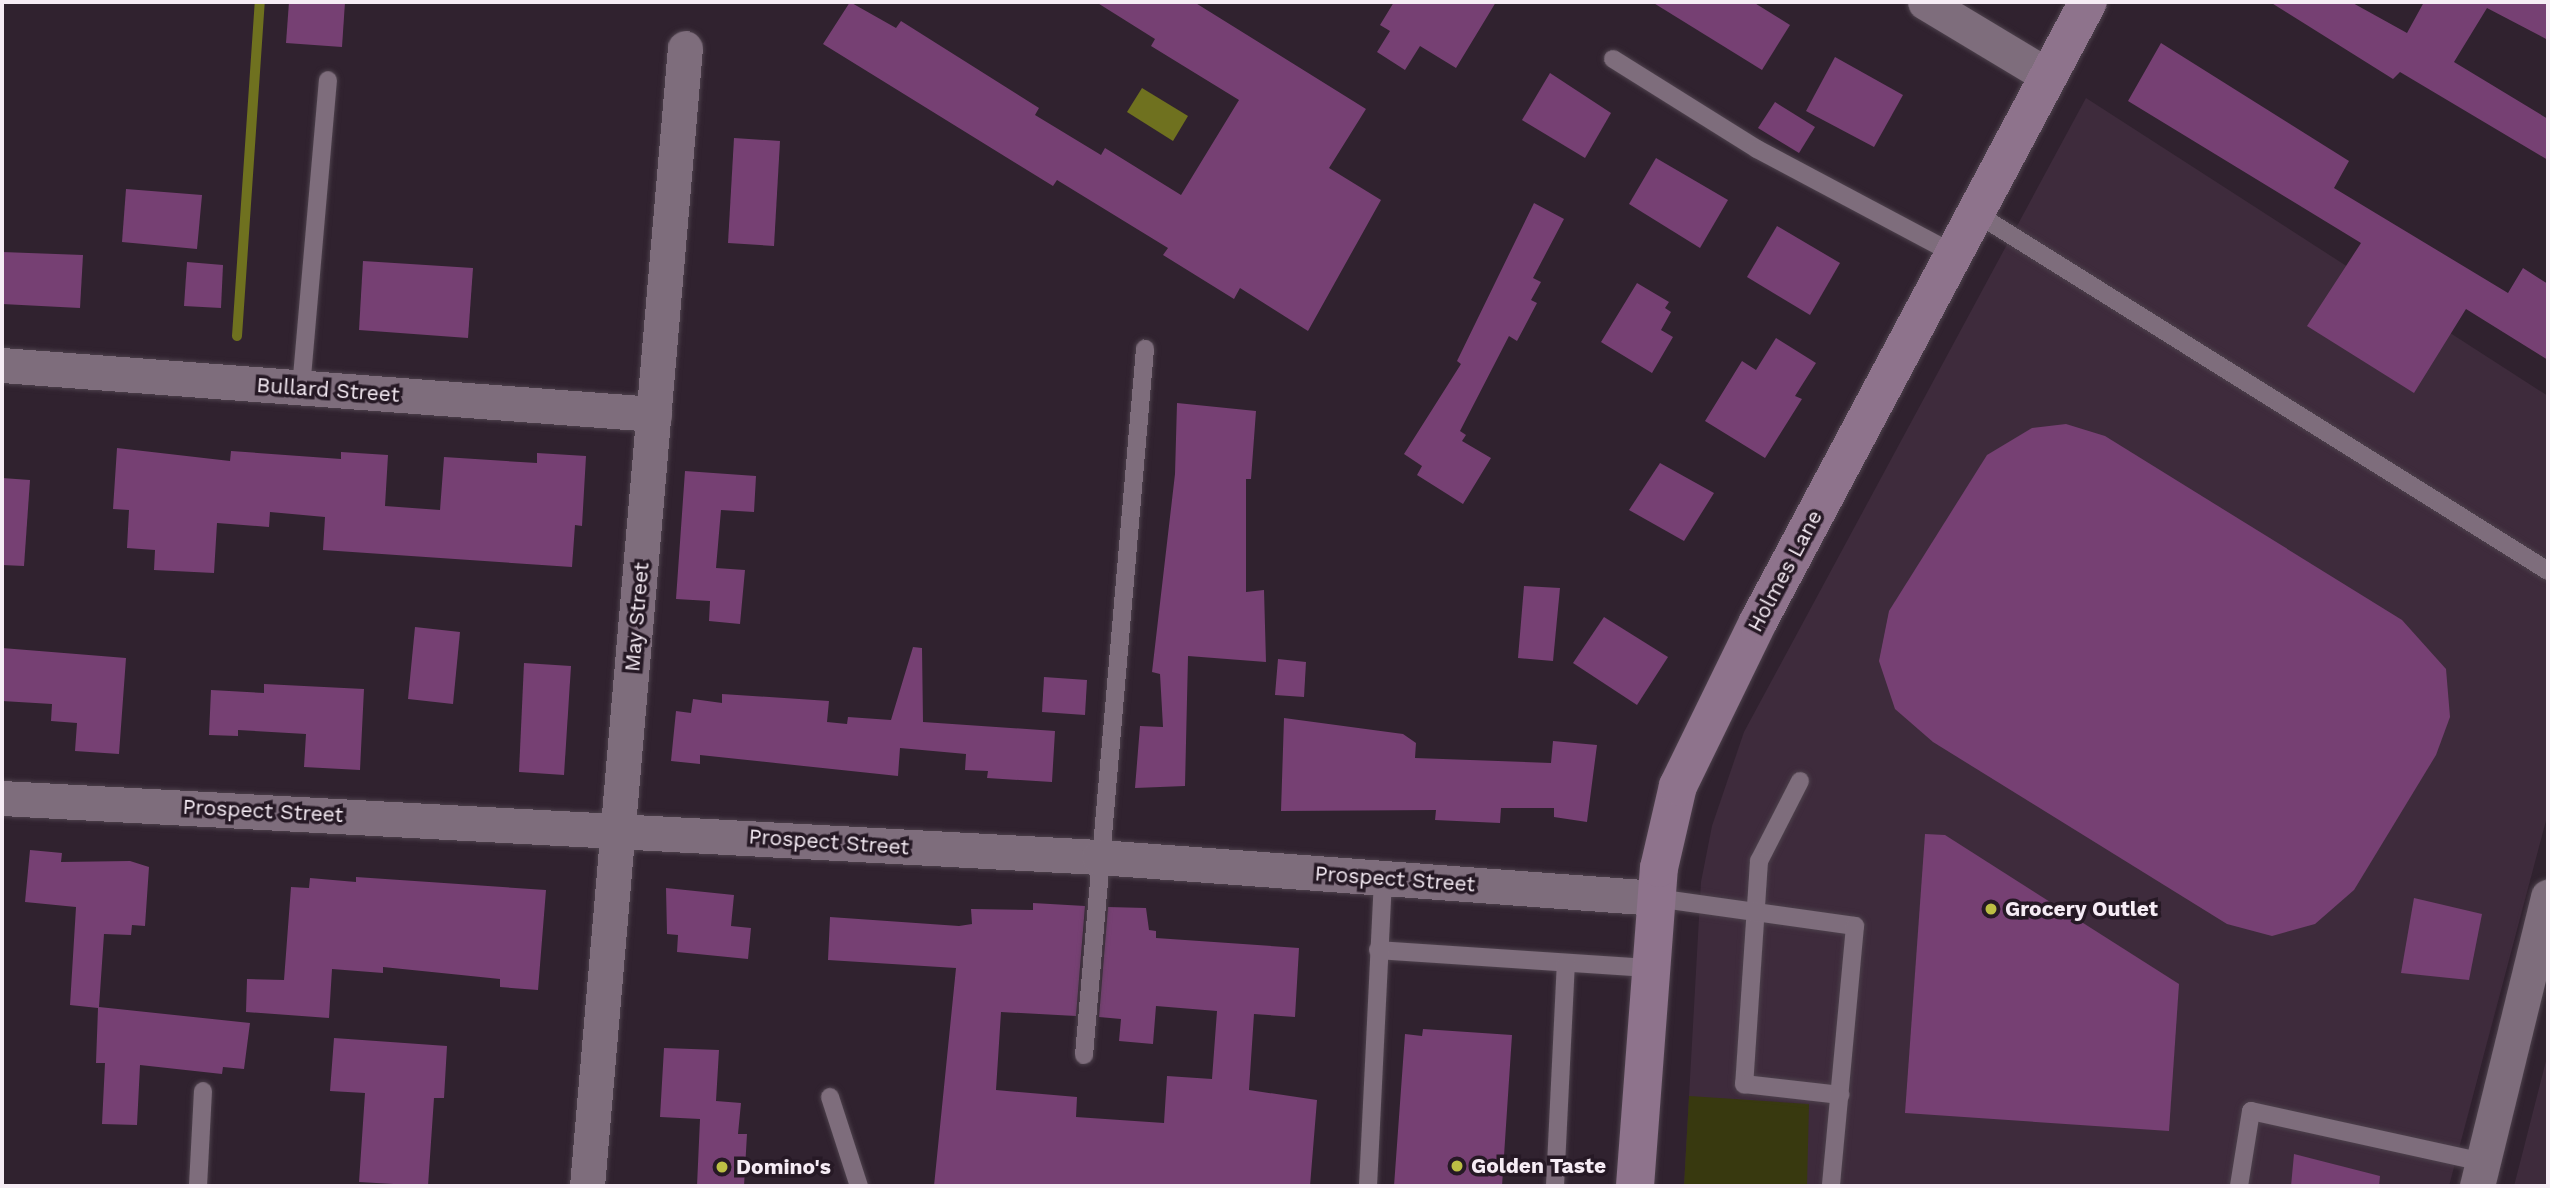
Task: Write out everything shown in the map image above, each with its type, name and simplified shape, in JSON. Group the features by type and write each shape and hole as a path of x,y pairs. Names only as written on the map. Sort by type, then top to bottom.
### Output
{"street":[{"path":"1925,2 2048,76"},
{"name":"Holmes Lane","path":"1634,1186 1656,898 1667,823 1693,749 1974,212 2088,2"},
{"name":"May Street","path":"587,1186 685,48"},
{"name":"Bullard Street","path":"2,365 654,414"},
{"name":"Prospect Street","path":"2,798 619,828 1099,857 1656,898"},
{"path":"2480,1174 2548,897"}],"lane":[{"path":"1613,60 1757,149 1953,253"},
{"path":"301,388 328,80"},
{"path":"1974,212 2548,571"},
{"path":"1084,1055 1145,349"},
{"path":"1800,781 1759,861 1753,909 1744,1084 1840,1095"},
{"path":"1368,1186 1383,878"},
{"path":"1656,898 1753,909 1855,926 1831,1186"},
{"path":"1378,950 1650,968"},
{"path":"1555,1186 1566,963"},
{"path":"198,1186 204,1091"},
{"path":"830,1097 859,1186"},
{"path":"2239,1186 2250,1111 2480,1174"}],"shaded area":[{"path":"1142,88 1188,116 1173,141 1127,112"},
{"path":"2086,98 2548,396 2548,813 2449,1186 1684,1186 1701,882 1712,826 1744,732"},
{"path":"2548,1053 2548,1186 2514,1186 2522,1155"},
{"path":"1689,1096 1809,1104 1807,1186 1684,1186"}],"building":[{"path":"289,2 345,2 342,47 286,43"},
{"path":"850,2 896,28 901,21 1039,108 1035,115 1101,155 1105,148 1181,195 1239,100 1151,46 1155,39 1096,2 1194,2 1366,109 1329,168 1381,200 1308,331 1240,288 1234,299 1163,255 1168,248 1057,180 1053,186 823,44"},
{"path":"1394,2 1496,2 1456,68 1420,46 1405,70 1377,52 1390,31 1380,25"},
{"path":"1652,2 1753,2 1790,25 1762,70"},
{"path":"2270,2 2351,2 2407,33 2424,2 2548,2 2548,40 2487,8 2454,62 2548,119 2548,160 2400,72 2393,79"},
{"path":"2161,43 2349,161 2334,188 2508,293 2523,268 2548,284 2548,360 2466,309 2414,393 2307,326 2361,243 2128,101"},
{"path":"1835,57 1903,95 1874,147 1806,111"},
{"path":"1550,73 1611,113 1585,158 1522,120"},
{"path":"1775,102 1815,127 1799,153 1758,128"},
{"path":"734,138 780,141 774,246 728,243"},
{"path":"1656,158 1728,200 1700,248 1629,204"},
{"path":"126,189 202,195 197,249 122,242"},
{"path":"1534,203 1564,219 1533,278 1541,282 1531,300 1537,303 1517,341 1509,336 1460,431 1466,435 1462,441 1491,458 1463,504 1417,475 1422,466 1404,454 1461,364 1457,361"},
{"path":"1777,226 1840,263 1810,315 1747,277"},
{"path":"2,252 83,255 80,308 2,304"},
{"path":"363,261 473,268 468,338 359,330"},
{"path":"187,262 223,265 221,308 184,306"},
{"path":"1637,283 1669,302 1665,308 1671,312 1661,330 1673,337 1652,373 1601,342"},
{"path":"1776,338 1816,363 1795,396 1802,399 1765,458 1705,421 1742,361 1756,370"},
{"path":"1177,403 1256,411 1251,479 1246,479 1246,592 1264,590 1266,662 1188,656 1185,786 1135,788 1140,726 1163,727 1160,674 1152,672 1175,474"},
{"path":"2066,424 2105,436 2402,620 2446,669 2450,717 2436,755 2354,890 2315,924 2272,936 2227,924 1933,742 1895,709 1879,661 1889,611 1987,455 2032,428"},
{"path":"117,448 230,461 231,451 341,459 341,452 388,455 385,506 440,510 444,457 537,463 537,453 586,456 582,526 575,525 572,567 323,550 325,517 270,512 269,527 217,523 214,573 154,570 155,550 127,548 129,510 113,509"},
{"path":"1660,463 1714,493 1684,541 1629,510"},
{"path":"685,471 756,476 754,512 721,510 716,568 745,570 740,624 709,621 710,601 676,599"},
{"path":"2,478 30,480 24,566 2,565"},
{"path":"1524,586 1560,588 1553,661 1518,658"},
{"path":"1604,617 1668,657 1637,705 1573,663"},
{"path":"415,627 460,632 453,704 408,699"},
{"path":"913,647 922,648 923,722 1055,731 1052,782 987,778 988,771 965,770 966,754 900,748 898,776 700,755 700,764 671,761 676,711 691,713 693,699 722,703 722,694 829,701 827,722 847,724 848,717 891,720"},
{"path":"2,648 126,658 119,754 75,751 77,723 51,721 52,704 2,701"},
{"path":"1278,659 1306,662 1304,697 1275,695"},
{"path":"524,663 571,666 564,775 519,772"},
{"path":"1044,677 1087,680 1085,715 1042,712"},
{"path":"264,684 364,689 360,770 304,767 306,734 238,730 238,736 209,735 211,690 264,693"},
{"path":"1284,718 1403,734 1416,743 1415,758 1551,763 1553,741 1597,745 1587,822 1554,817 1554,808 1501,808 1500,823 1435,820 1436,810 1281,811"},
{"name":"Grocery Outlet","path":"1925,834 1945,835 2179,984 2169,1131 1905,1113"},
{"path":"30,850 62,853 61,862 130,861 149,867 145,926 132,925 131,935 104,934 99,1007 250,1023 244,1069 223,1067 222,1074 140,1065 137,1125 102,1124 105,1063 96,1063 98,1008 70,1005 76,907 25,902"},
{"path":"356,877 546,890 538,990 500,987 500,979 383,967 383,973 332,969 329,1018 246,1012 247,979 284,980 291,887 309,888 310,878 356,882"},
{"path":"666,888 734,895 731,926 751,928 748,959 677,952 678,935 667,934"},
{"path":"2414,898 2482,914 2469,980 2401,973"},
{"path":"1033,903 1085,906 1076,1016 1001,1012 996,1090 1077,1097 1076,1117 1164,1123 1167,1076 1212,1079 1217,1011 1156,1006 1153,1044 1119,1041 1121,1019 1099,1017 1108,907 1146,908 1149,930 1156,931 1156,938 1299,948 1295,1017 1254,1014 1249,1090 1317,1100 1310,1186 934,1186 956,968 828,960 830,917 959,926 972,924 971,909 1033,910"},
{"path":"1423,1029 1512,1035 1502,1186 1394,1186 1405,1034 1422,1036"},
{"path":"334,1038 447,1046 444,1098 434,1098 428,1186 359,1182 365,1093 330,1091"},
{"path":"664,1048 719,1050 716,1101 741,1103 738,1134 747,1134 744,1186 697,1186 700,1119 660,1117"},
{"path":"2294,1154 2380,1176 2379,1186 2291,1186"}],"waterway":[{"path":"237,336 260,2"}],"place":[{"name":"Grocery Outlet","path":"1991,909"},
{"name":"Golden Taste","path":"1457,1166"},
{"name":"Domino's","path":"722,1167"}]}
